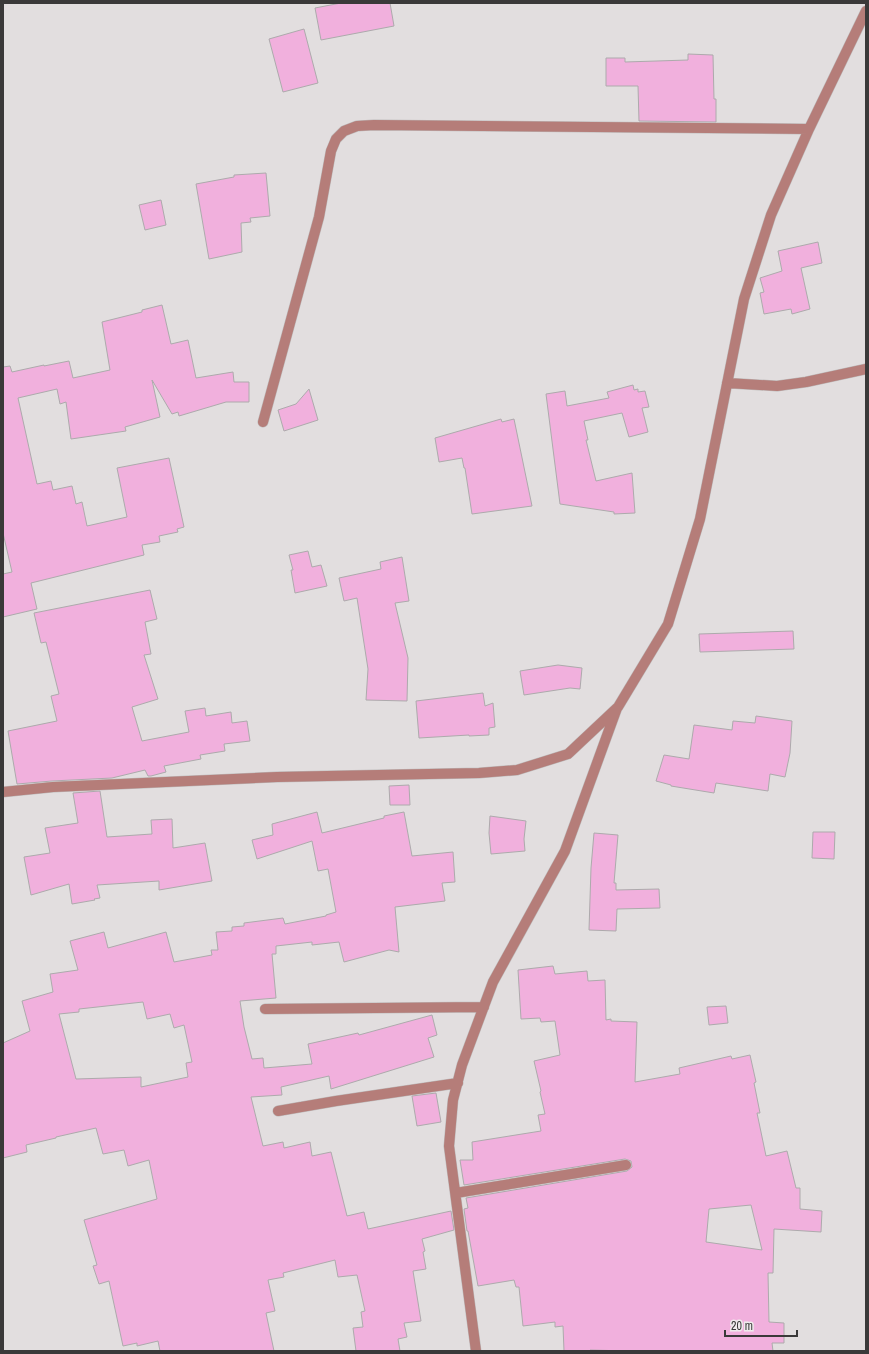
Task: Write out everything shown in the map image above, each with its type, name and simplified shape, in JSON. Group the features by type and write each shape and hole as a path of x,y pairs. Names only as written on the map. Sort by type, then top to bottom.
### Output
{"street":[{"path":"476,1351 450,1146 454,1100 462,1065 493,982 565,851 618,707 668,624 700,520 744,299 771,215 808,129 866,11"},
{"path":"263,422 319,217 331,152 336,139 344,132 357,126 374,125 808,129"},
{"path":"727,383 777,386 806,382 866,369"},
{"path":"3,792 52,787 277,777 479,773 517,770 568,754 618,707"},
{"path":"264,1009 484,1006"},
{"path":"278,1111 458,1083"},
{"path":"456,1193 626,1165"}],"building":[{"path":"341,3 390,3 394,26 321,40 315,8"},
{"path":"304,29 318,83 283,92 269,39"},
{"path":"688,54 713,55 716,122 639,121 638,86 606,86 606,58 625,58 625,62 688,60"},
{"path":"266,173 270,216 250,218 251,222 241,223 242,252 209,259 196,184 234,177 234,175"},
{"path":"161,200 166,225 145,230 139,205"},
{"path":"818,242 822,263 801,268 810,309 792,314 791,309 764,314 760,293 764,292 760,278 782,271 778,251"},
{"path":"162,305 171,344 188,340 196,378 233,372 234,382 249,382 249,402 226,402 179,416 178,412 172,414 152,380 160,417 125,427 126,431 71,439 66,402 60,404 57,389 18,398 37,484 51,481 53,490 72,486 76,504 82,502 87,526 127,517 117,468 169,458 184,527 177,529 178,532 159,536 160,542 142,545 144,555 31,583 37,609 3,617 3,574 12,572 3,533 3,367 10,366 12,372 69,361 73,378 110,370 102,322 142,312 142,310"},
{"path":"633,385 634,390 638,389 638,392 645,391 649,407 642,408 648,432 629,437 622,413 584,421 588,440 586,440 596,481 632,473 635,513 614,514 614,512 560,504 546,394 565,391 567,406 609,398 607,392"},
{"path":"309,389 318,420 284,431 278,410 296,404"},
{"path":"501,419 502,422 514,419 532,506 472,514 462,458 439,462 435,438"},
{"path":"308,551 312,567 321,565 327,586 295,593 291,570 293,570 289,555"},
{"path":"402,557 409,601 395,603 408,658 407,701 366,700 368,669 357,598 344,601 339,578 381,569 380,562"},
{"path":"150,590 157,619 145,622 151,654 144,655 158,699 132,707 142,741 189,732 185,711 205,708 206,716 231,712 232,723 247,721 250,741 224,744 225,751 200,755 201,759 164,766 166,772 151,776 148,776 145,770 112,778 17,784 8,731 57,721 51,696 59,694 46,642 41,643 34,613"},
{"path":"793,631 794,649 700,652 699,634"},
{"path":"558,665 582,668 580,689 570,688 524,695 520,671"},
{"path":"483,693 485,706 493,703 495,727 489,728 489,735 419,738 416,701"},
{"path":"756,716 792,721 790,753 785,777 770,774 768,791 716,783 714,793 671,786 656,781 664,755 689,759 694,725 732,730 733,721 755,723"},
{"path":"409,785 410,805 390,805 389,786"},
{"path":"100,791 107,837 152,834 151,820 172,819 173,848 205,843 212,881 159,890 159,881 97,885 100,898 72,904 69,884 31,895 24,857 50,853 45,828 78,823 73,793"},
{"path":"317,812 322,833 404,812 412,856 453,852 455,882 442,883 445,901 395,907 399,952 389,950 344,962 339,942 312,945 312,942 276,946 276,954 272,954 276,998 240,1001 244,1027 252,1059 263,1058 264,1068 312,1064 308,1044 358,1033 359,1035 432,1015 437,1035 428,1038 434,1057 331,1089 329,1076 281,1087 282,1095 251,1097 263,1146 283,1142 284,1148 310,1142 312,1156 331,1152 347,1216 364,1212 368,1229 451,1211 454,1230 422,1239 425,1251 423,1252 426,1269 413,1271 421,1321 404,1323 407,1337 398,1339 400,1351 356,1351 353,1328 363,1327 361,1312 365,1311 357,1275 338,1277 335,1260 283,1273 284,1277 268,1280 275,1311 266,1313 274,1351 160,1351 158,1341 137,1346 137,1343 123,1346 109,1281 99,1284 93,1266 97,1265 84,1220 157,1199 149,1160 128,1166 124,1150 103,1154 96,1128 26,1145 27,1152 3,1158 3,1043 30,1031 22,1001 53,992 50,974 78,970 70,941 104,932 108,948 166,932 174,962 212,955 211,950 218,950 216,932 232,931 232,927 244,926 244,923 283,918 285,924 326,916 336,912 328,869 318,871 312,841 257,859 252,840 273,835 272,824","holes":["143,1002 147,1019 170,1014 174,1028 184,1025 192,1062 186,1063 188,1077 141,1087 141,1077 76,1079 59,1014 79,1012 79,1009"]},
{"path":"490,816 526,821 524,839 525,851 491,854 489,833"},
{"path":"813,832 835,832 834,859 812,858"},
{"path":"594,833 618,835 614,883 616,883 616,890 659,889 660,908 617,909 616,931 589,930"},
{"path":"553,966 555,974 587,971 588,981 605,980 606,1020 611,1019 611,1021 637,1022 635,1082 680,1074 679,1068 731,1056 732,1059 750,1055 756,1082 754,1083 760,1113 757,1113 766,1156 787,1151 796,1188 800,1188 800,1209 822,1211 821,1232 774,1229 773,1273 768,1273 769,1322 784,1323 784,1343 772,1343 773,1351 564,1351 563,1326 555,1327 555,1322 523,1326 519,1287 516,1287 514,1280 478,1286 464,1209 468,1208 466,1198 627,1171 632,1167 631,1161 625,1159 464,1185 460,1160 473,1160 472,1142 541,1131 538,1115 545,1114 534,1061 560,1055 555,1021 541,1022 540,1018 521,1019 518,970","holes":["751,1205 762,1250 706,1242 709,1209"]},
{"path":"726,1006 728,1023 709,1025 707,1007"},
{"path":"436,1093 441,1122 417,1126 412,1096"}]}
